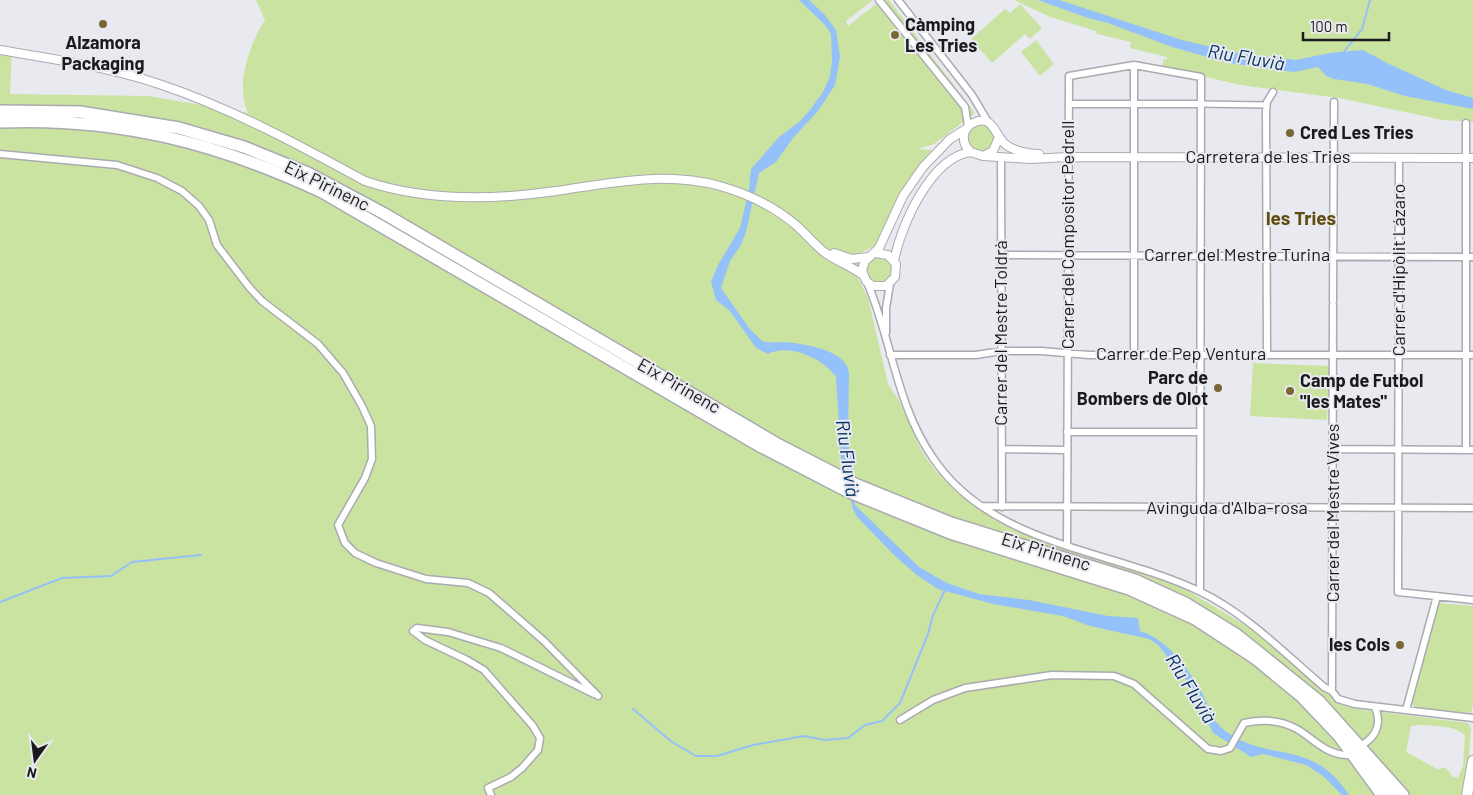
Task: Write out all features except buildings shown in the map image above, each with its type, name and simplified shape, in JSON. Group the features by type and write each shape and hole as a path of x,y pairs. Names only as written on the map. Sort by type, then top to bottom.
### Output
{"highway":[{"name":"Eix Pirinenc","path":"0,111 80,112 179,128 244,147 308,174 383,214 806,459 888,498 951,523 1110,572 1162,592 1237,635 1305,694"},
{"name":"Eix Pirinenc","path":"0,122 49,121 110,126 169,137 257,163 322,192 809,473 891,511 950,533 1107,581 1158,601 1195,619 1239,646 1305,694"},
{"path":"0,127 110,126"},
{"path":"1305,694 1350,750 1382,795"},
{"path":"1305,694 1333,714 1403,795"}],"main road":[{"name":"Eix Pirinenc","path":"1305,694 1333,722 1392,795"},
{"path":"1473,763 1473,770"},
{"path":"1467,795 1473,763"}],"street":[{"path":"879,0 965,107 967,127 964,141 971,152"},
{"path":"886,336 886,308 890,284 897,273 894,260 904,227 928,183 957,154 971,152 983,156 993,151 999,138 994,127 988,122 972,95 898,0"},
{"path":"0,50 67,61 159,84 234,114 365,181 386,188 440,195 475,196 545,193 651,178 693,180 742,194 766,205 790,221 824,252 878,287 890,284"},
{"path":"1134,355 1134,65 1201,77 1199,157 1200,591"},
{"name":"Carrer del Compositor Pedrell","path":"1067,545 1068,255 1066,157 1069,76 1134,65"},
{"path":"1267,354 1266,105 1273,92"},
{"name":"Carrer del Mestre Vives","path":"1332,691 1334,102"},
{"path":"1069,104 1266,105"},
{"path":"988,122 976,122 967,127 950,139 923,167 903,196 882,242 863,265 865,278 886,336 905,407 926,448 954,485 981,506 1013,526 1148,570 1200,591 1254,626 1291,655 1324,687 1332,691 1338,699 1375,707 1473,718"},
{"path":"1333,449 1469,449 1469,158 1466,123"},
{"name":"Carretera de les Tries","path":"999,138 1006,145 1030,154 1060,154 1066,157"},
{"path":"0,154 117,165 157,178 182,191 199,206 209,220 217,246 249,287 262,301 318,344 343,373 371,426 372,459 366,478 338,525 345,543 355,553 407,575 468,583 489,593 544,641 595,692 598,696 501,648 448,632 417,628 413,631 425,640 484,670 540,738 538,750 511,777 488,788 491,795"},
{"name":"Carretera de les Tries","path":"983,156 1059,159 1066,157 1469,158"},
{"name":"Carrer del Mestre Toldrà","path":"1001,158 1002,507"},
{"name":"Carrer d'Hipòlit Lázaro","path":"1399,158 1398,592 1437,596"},
{"path":"809,237 842,256 856,259 884,253 894,260"},
{"name":"Carrer del Mestre Turina","path":"1001,255 1469,257"},
{"name":"Carrer de Pep Ventura","path":"890,356 976,355 1001,351 1134,355 1469,355"},
{"path":"1068,432 1200,432"},
{"path":"1002,449 1067,450"},
{"name":"Avinguda d'Alba-rosa","path":"981,506 1473,508"},
{"path":"1406,710 1437,596 1473,600"},
{"path":"900,720 933,700 965,688 1052,675 1114,676 1134,684 1208,749 1221,752 1230,748 1244,723 1260,719 1296,729 1330,752 1338,755 1348,755"},
{"path":"1365,743 1370,740 1378,728 1378,716 1375,707"}],"green space":[{"path":"256,0 873,0 846,21 848,26 881,0 889,0 975,113 934,144 918,149 932,150 900,194 877,244 861,253 857,276 868,298 888,384 898,399 921,450 935,470 952,488 993,519 1018,532 1124,565 1188,591 1250,628 1343,705 1356,709 1468,723 1471,728 1468,773 1463,795 0,795 0,46 12,48 10,94 148,96 248,113 244,102 243,78 249,53 265,20","holes":["1419,725 1455,729 1465,735 1463,766 1458,778 1453,777 1446,768 1439,770 1406,752 1411,726"]},
{"path":"1014,0 1038,0 1096,20 1048,0 1473,0 1473,122 1443,120 1339,98 1240,85 1169,68 1162,66 1164,59 1167,60 1167,57 1130,48 1131,42 1097,34 1096,31 1050,17"},
{"path":"1020,4 1042,28 1030,39 1025,34 992,63 971,39 1005,9 1010,13"},
{"path":"1036,40 1054,64 1040,76 1021,52"},
{"path":"981,125 990,129 994,138 990,147 981,151 972,147 968,138 972,129"},
{"path":"879,257 888,261 892,270 888,279 879,283 870,279 866,270 870,261"},
{"name":"Camp de Futbol \"les Mates\"","path":"1253,363 1330,366 1327,420 1250,416"},
{"path":"1437,604 1473,606 1473,704 1471,713 1417,709 1410,702"}],"water":[{"name":"Riu Fluvià","path":"799,0 809,0 825,15 836,30 840,57 835,85 818,111 793,138 776,162 759,173 746,232 741,245 730,261 721,288 749,328 762,341 790,342 818,348 835,354 846,365 849,372 848,444 854,464 851,485 855,505 919,567 947,583 979,594 1029,600 1108,616 1138,618 1140,631 1159,640 1183,664 1201,691 1213,717 1224,730 1240,740 1305,758 1320,765 1335,777 1349,795 1342,795 1323,776 1306,765 1263,754 1251,757 1213,733 1187,681 1158,645 1149,639 1090,626 1063,616 993,604 938,589 918,576 896,557 857,517 853,509 841,458 836,377 823,364 805,354 786,350 768,354 756,348 730,311 716,300 711,282 718,265 740,228 749,189 751,169 779,137 799,122 810,110 823,92 830,76 832,61 831,34 826,26"},
{"name":"Riu Fluvià","path":"1038,0 1059,0 1182,40 1237,53 1296,60 1330,53 1363,50 1446,90 1473,98 1473,109 1405,96 1367,84 1334,79 1326,76 1318,67 1294,72 1229,63 1172,47"}],"waterway":[{"path":"1343,53 1362,29 1370,0"},
{"path":"0,602 62,578 111,576 132,562 201,555"},
{"path":"633,709 672,742 696,756 717,756 753,745 804,736 825,740 848,738 865,725 882,721 900,703 928,634 933,615 945,590"}],"place":[{"name":"Alzamora Packaging","path":"103,24"},
{"name":"Càmping Les Tries","path":"895,35"},
{"name":"Cred Les Tries","path":"1290,133"},
{"name":"Parc de Bombers de Olot","path":"1218,388"},
{"name":"Camp de Futbol \"les Mates\"","path":"1290,391"},
{"name":"les Cols","path":"1400,645"}],"district":[{"name":"les Tries","path":"1301,218"}]}
